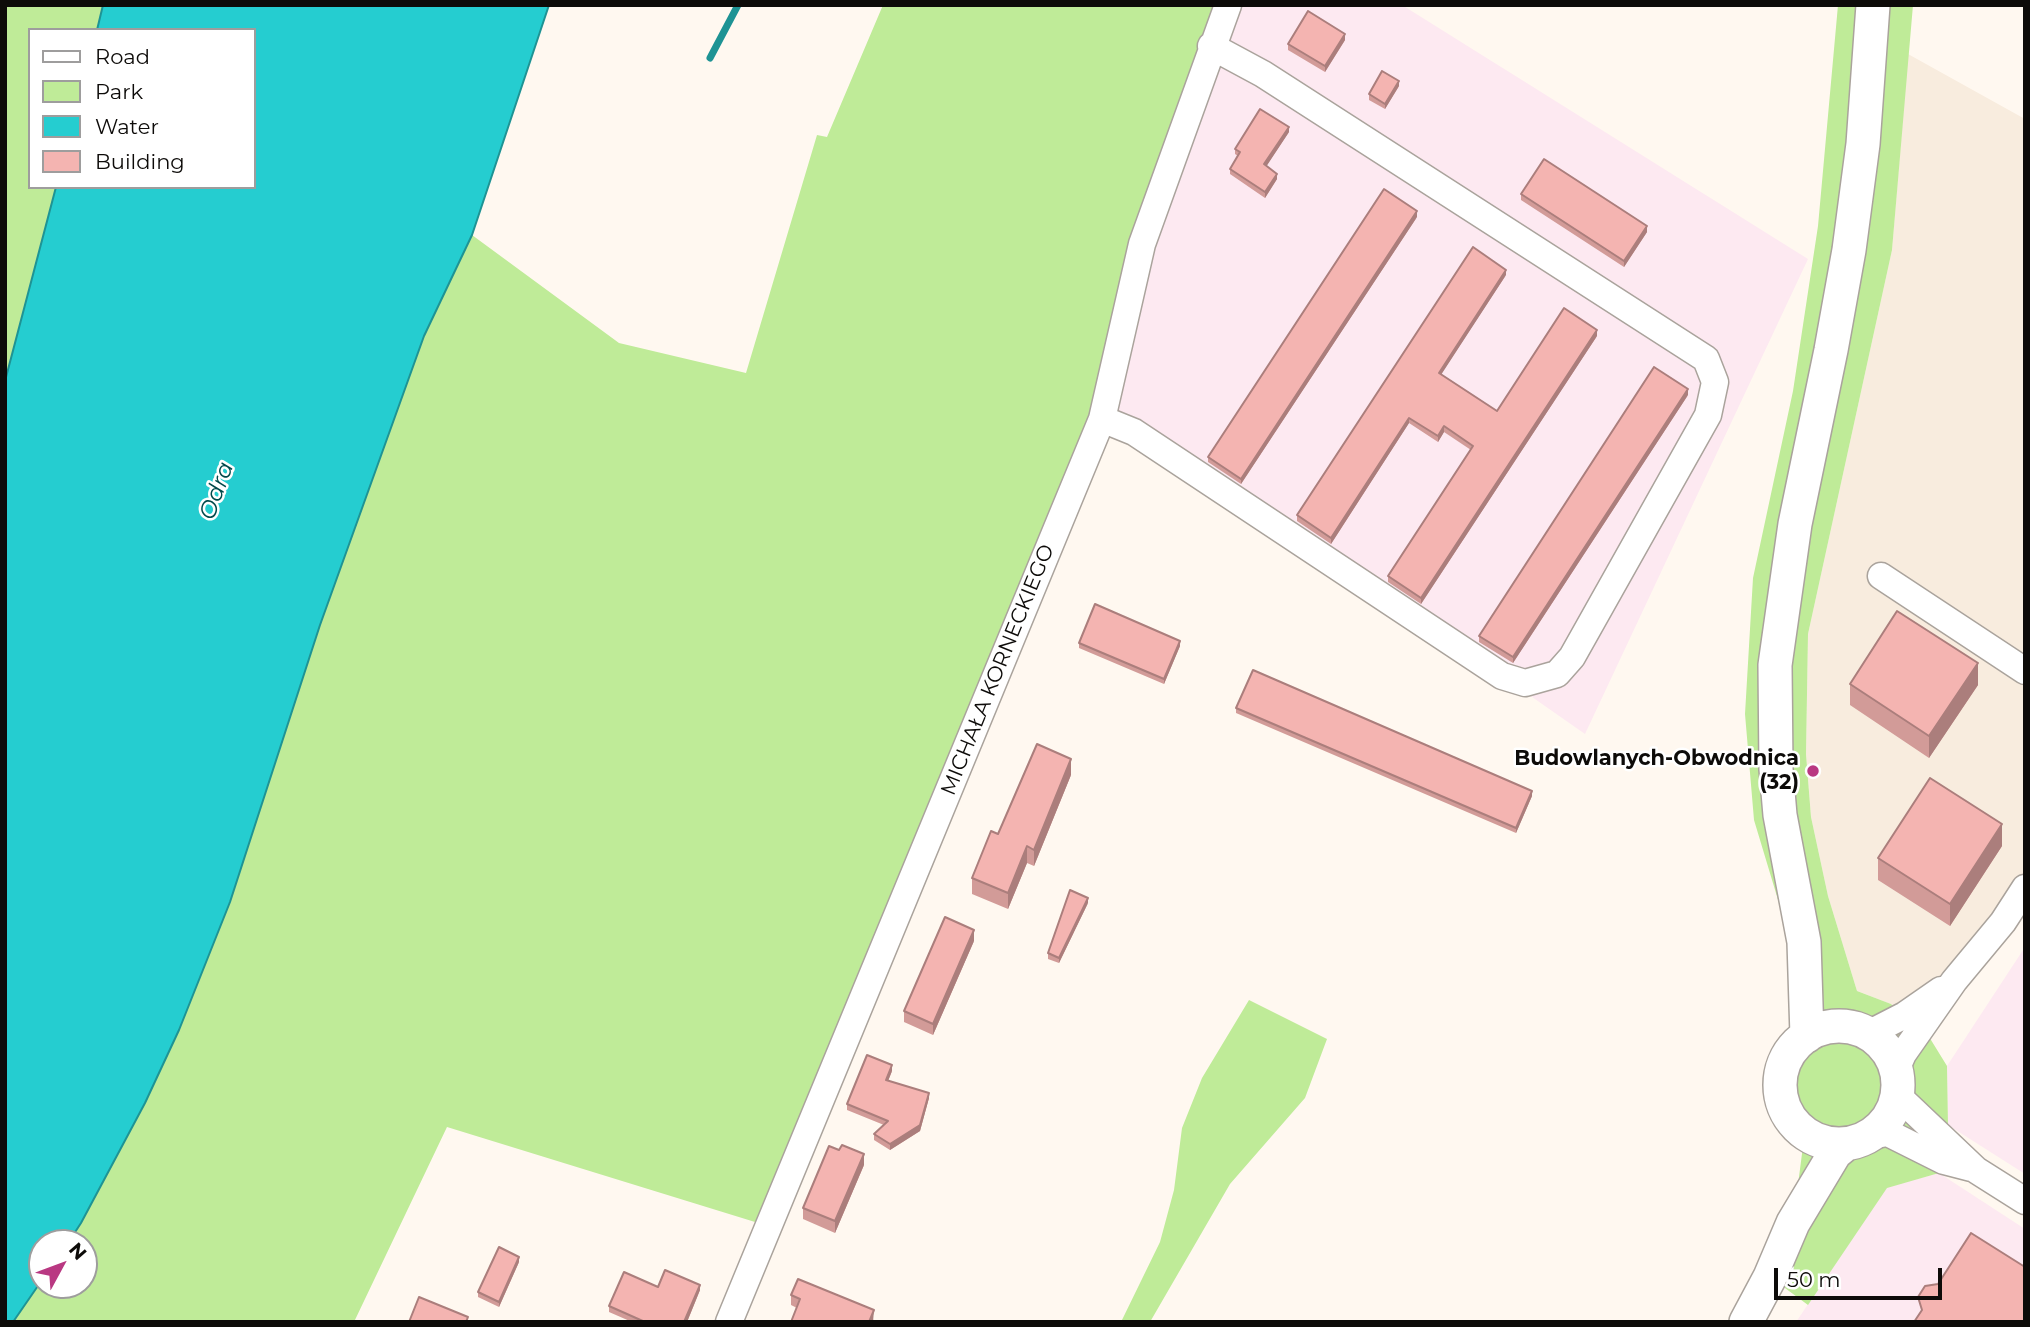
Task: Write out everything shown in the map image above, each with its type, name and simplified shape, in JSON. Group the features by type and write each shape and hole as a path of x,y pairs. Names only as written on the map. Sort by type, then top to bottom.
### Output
{"main road":[{"path":"1807,1035 1804,942 1780,815 1776,769 1776,665 1795,524 1832,350 1849,250 1863,144 1873,5"},
{"path":"1746,1322 1770,1278 1793,1223 1835,1153 1858,1140 1891,1115 1897,1083 1892,1058 1881,1042 1839,1014 1804,942"},
{"path":"1793,1223 1803,1146 1784,1103 1781,1078 1790,1054 1807,1035 1823,1028 1861,1031"},
{"path":"1796,1125 1825,1142 1858,1140"}],"street":[{"name":"MICHAŁA KORNECKIEGO","path":"729,1322 1102,419 1142,244 1211,46 1228,5"},
{"path":"1102,419 1134,432 1502,676 1525,683 1557,674 1572,657 1708,415 1715,382 1706,359 1263,74 1211,46"},
{"path":"1881,576 2025,671"},
{"path":"2025,888 2003,922 1954,981 1903,1054 1897,1083 1976,1170 2025,1201"},
{"path":"1861,1031 1905,1015 1954,981"},
{"path":"1858,1140 1888,1133 1944,1161 1976,1170"}],"shaded area":[{"path":"1228,5 1402,5 1808,259 1585,734 1502,676 1102,419"},
{"path":"1908,54 2025,119 2025,888 1905,1015 1891,1004 1857,991 1828,896 1811,817 1806,754 1808,634 1892,250"},
{"path":"2025,947 2025,1174 1948,1125 1947,1066"},
{"path":"1939,1173 2025,1229 2025,1322 1796,1322 1887,1187"}],"green space":[{"path":"5,5 103,5 97,28 28,28 28,189 55,189 5,381"},
{"path":"883,5 1228,5 1102,419 768,1226 447,1127 354,1322 13,1322 29,1299 98,1299 98,1229 76,1229 145,1103 179,1030 230,902 320,625 424,336 472,235 619,343 746,373 817,135 827,137"},
{"path":"1838,5 1913,5 1892,250 1808,634 1806,754 1811,817 1828,896 1857,991 1891,1004 1931,1040 1947,1066 1948,1125 1939,1173 1887,1188 1808,1305 1770,1277 1793,1223 1803,1146 1796,1125 1786,1111 1781,1078 1794,1047 1807,1036 1791,943 1754,820 1745,714 1753,578 1793,391 1818,226"},
{"path":"1249,1000 1327,1039 1305,1098 1230,1184 1150,1322 1121,1322 1160,1242 1174,1190 1182,1128 1202,1078"}],"water":[{"name":"Odra","path":"103,5 549,5 472,235 424,336 320,625 230,902 179,1030 145,1103 77,1229 28,1229 29,1299 13,1322 5,1322 5,381 55,189 256,189 256,28 97,28"}],"building":[{"path":"1308,11 1345,34 1325,66 1288,44"},
{"path":"1382,71 1399,81 1385,104 1369,94"},
{"path":"1260,109 1289,127 1264,164 1277,174 1265,192 1230,169 1240,152 1235,149"},
{"path":"1544,159 1647,226 1624,261 1521,194"},
{"path":"1384,189 1417,211 1241,479 1208,457"},
{"path":"1473,247 1506,270 1439,373 1497,411 1564,308 1597,330 1421,598 1388,576 1473,446 1444,426 1438,436 1409,418 1331,538 1297,515"},
{"path":"1654,367 1688,389 1513,657 1479,636"},
{"path":"1095,604 1180,641 1164,679 1079,643"},
{"path":"1897,611 1978,663 1929,736 1850,684"},
{"path":"1253,670 1532,791 1516,828 1236,708"},
{"path":"1037,744 1071,759 1034,850 1027,846 1008,893 972,878 991,831 998,834"},
{"path":"1930,778 2002,824 1950,904 1878,858"},
{"path":"1070,890 1088,898 1059,958 1048,953"},
{"path":"945,917 974,930 933,1024 904,1011"},
{"path":"867,1055 892,1065 886,1080 929,1093 920,1125 890,1144 874,1134 888,1121 847,1104"},
{"path":"842,1145 864,1154 835,1221 803,1208 829,1146 839,1150"},
{"path":"1971,1233 2025,1267 2025,1322 1914,1322 1922,1310 1918,1297 1925,1286 1938,1284"},
{"path":"499,1247 519,1257 499,1302 478,1292"},
{"path":"665,1270 700,1285 684,1322 645,1322 609,1306 624,1272 658,1287"},
{"path":"798,1279 874,1310 869,1322 791,1322 800,1299 791,1295"},
{"path":"419,1297 468,1317 466,1322 409,1322"}],"waterway":[{"path":"710,58 738,5"}],"place":[{"name":"Budowlanych-Obwodnica (32)","path":"1813,771"}]}
